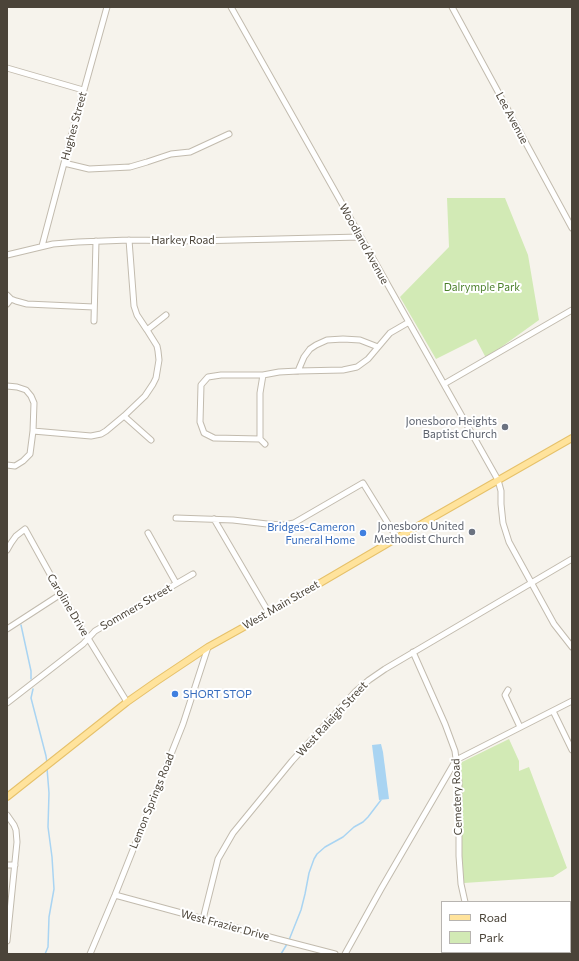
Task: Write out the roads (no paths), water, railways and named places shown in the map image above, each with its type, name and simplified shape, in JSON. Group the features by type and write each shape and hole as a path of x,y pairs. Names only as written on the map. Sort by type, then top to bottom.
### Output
{"main road":[{"name":"West Main Street","path":"7,797 127,702 208,646 269,613 572,438"}],"street":[{"name":"Hughes Street","path":"42,246 83,90 107,7"},
{"name":"Woodland Avenue","path":"231,7 498,480"},
{"name":"Lee Avenue","path":"452,7 572,228"},
{"path":"7,68 83,90"},
{"path":"64,163 89,169 130,167 171,154 190,152 229,134"},
{"name":"Harkey Road","path":"7,255 42,246 96,241 360,237"},
{"path":"33,431 91,436 106,431 124,416 149,391 156,378 159,360 158,351 137,315 134,306 129,240"},
{"path":"94,321 96,241"},
{"path":"7,295 16,302 27,304 94,307"},
{"path":"7,304 11,299"},
{"path":"444,384 572,310"},
{"path":"147,330 166,314"},
{"path":"265,444 260,439 214,438 204,432 200,422 201,385 208,377 220,375 263,375 279,372 344,370 357,367 368,359 390,333 409,322"},
{"path":"298,371 304,357 310,349 327,340 360,340 378,347"},
{"path":"260,439 260,393 263,375"},
{"path":"7,386 26,390 34,403 30,454 24,461 15,466 7,466"},
{"path":"124,416 151,440"},
{"path":"498,480 503,523 509,542 554,624 572,647"},
{"path":"176,518 233,520 284,525 294,523 363,483 397,538"},
{"path":"214,519 269,613"},
{"name":"Caroline Drive","path":"7,550 16,536 24,529 61,594 127,702"},
{"path":"148,533 176,583"},
{"name":"West Raleigh Street","path":"203,919 218,859 233,833 292,762 355,692 385,668 572,558"},
{"name":"Sommers Street","path":"7,703 83,644 95,631 193,574"},
{"path":"7,629 61,594"},
{"name":"Lemon Springs Road","path":"90,954 183,724 208,646"},
{"name":"Cemetery Road","path":"413,652 451,738 455,751 458,782 459,856 461,884 465,901"},
{"path":"508,690 505,695 520,727"},
{"path":"345,954 456,760 572,701"},
{"path":"553,711 572,750"},
{"path":"7,815 14,825 17,842 7,941"},
{"path":"7,865 15,865"},
{"name":"West Frazier Drive","path":"115,895 277,940 335,954"}],"water":[{"path":"381,744 389,799 379,800 372,745"}],"waterway":[{"path":"21,625 31,671 31,679"},
{"path":"33,689 31,698 47,763"},
{"path":"45,954 48,947 49,917 54,889 48,827 49,793 47,768"},
{"path":"289,940 301,910 309,873 317,854 363,822 381,800"},
{"path":"281,954 287,944"}],"place":[{"name":"Jonesboro Heights Baptist Church","path":"505,427"},
{"name":"Jonesboro United Methodist Church","path":"472,532"},
{"name":"Bridges-Cameron Funeral Home","path":"363,533"},
{"name":"SHORT STOP","path":"175,694"}],"park label":[{"name":"Dalrymple Park","path":"482,287"}]}
